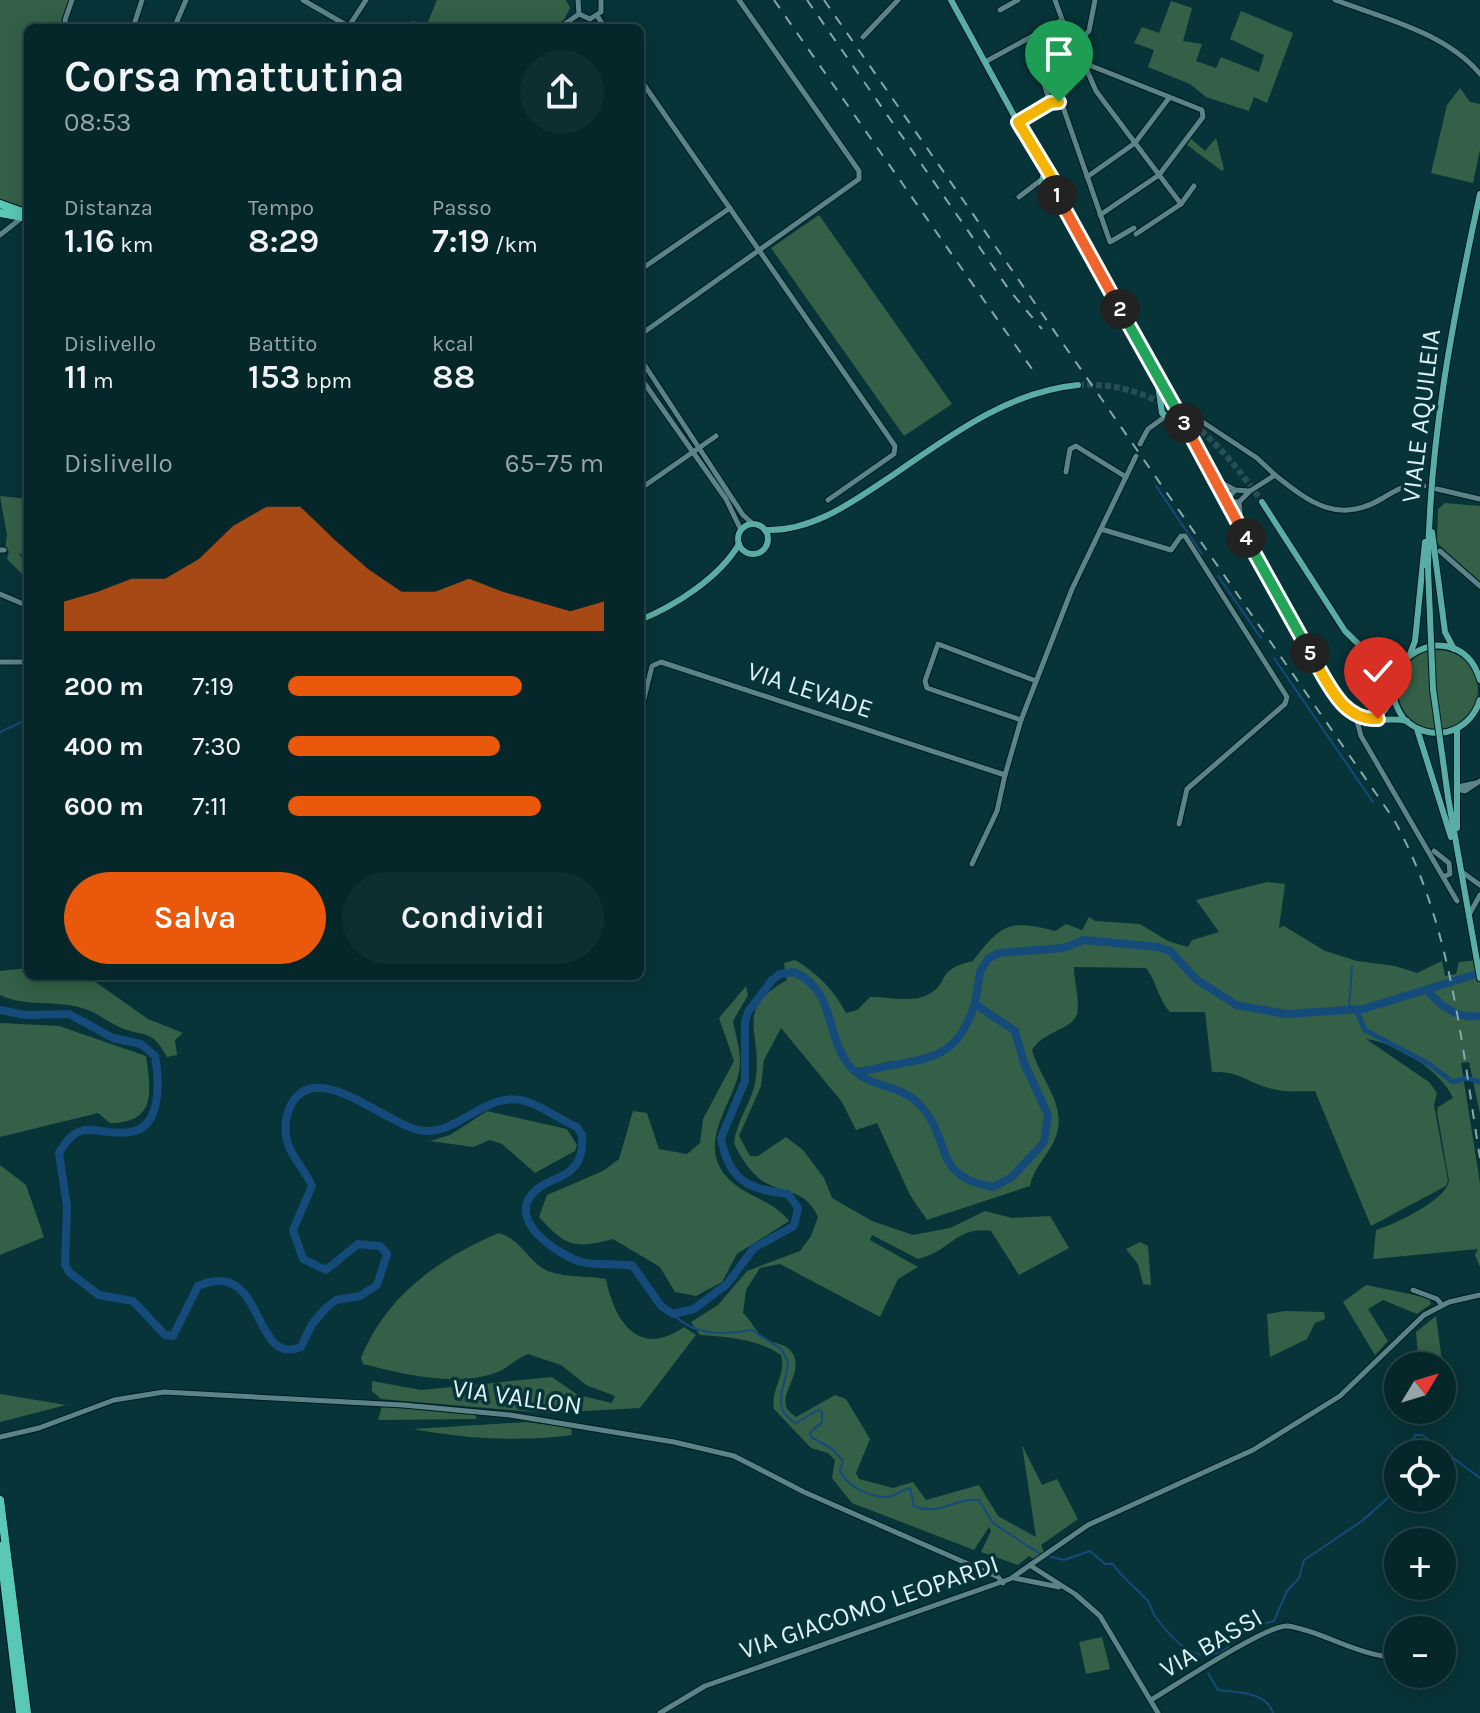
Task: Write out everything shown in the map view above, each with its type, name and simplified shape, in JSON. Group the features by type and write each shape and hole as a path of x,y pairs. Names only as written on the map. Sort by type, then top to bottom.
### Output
{"highway":[{"path":"0,208 24,216"},
{"path":"0,1500 27,1713"},
{"path":"0,1546 20,1713"}],"main road":[{"path":"951,0 1041,165 1046,181 1057,195 1156,375 1166,400 1166,415"},
{"name":"VIALE AQUILEIA","path":"1480,194 1444,371 1429,508 1428,568 1433,689 1448,797 1480,978"},
{"path":"644,618 679,599 746,552 758,553 767,541 791,528 841,509 1000,407 1038,392 1078,385"},
{"path":"1166,400 1175,403 1298,634 1344,707 1356,717 1407,721"},
{"path":"1166,415 1177,410"},
{"path":"1166,415 1189,433"},
{"path":"1262,502 1345,631 1378,663 1393,686"},
{"path":"1429,508 1445,632 1455,649 1478,669 1480,680"},
{"path":"1378,719 1387,711 1393,686 1415,641 1429,508"},
{"path":"728,562 739,544 741,530 753,524 765,530 791,528"},
{"path":"765,530 767,541"},
{"path":"739,544 746,552"},
{"path":"1378,663 1405,659 1427,647 1455,649"},
{"path":"1393,696 1407,721 1417,729 1437,734 1457,729 1471,718 1480,700"},
{"path":"1417,729 1460,867"},
{"path":"1457,729 1454,794 1460,867"}],"street":[{"path":"66,24 72,0"},
{"path":"134,24 142,0"},
{"path":"176,24 186,0"},
{"path":"303,0 343,24"},
{"path":"350,24 366,0"},
{"path":"578,0 579,14"},
{"path":"598,17 603,8 601,0"},
{"path":"644,332 859,179 859,171 739,0"},
{"path":"863,37 898,0"},
{"path":"1000,10 1018,0"},
{"path":"1055,0 1072,47 1083,60 1088,77 1181,204"},
{"path":"1050,103 1042,77 1089,31 1095,0"},
{"path":"1335,0 1396,21 1465,58 1480,73"},
{"path":"579,14 586,18 598,17"},
{"path":"565,24 579,14"},
{"path":"598,17 602,24"},
{"path":"985,62 1062,20"},
{"path":"1083,60 1202,110 1203,117 1159,175 1100,215"},
{"path":"644,85 895,446 894,454 828,500"},
{"path":"1087,177 1135,143 1169,97"},
{"path":"1018,122 1050,103 1059,102 1063,107 1112,243 1181,204 1194,186"},
{"path":"1019,197 1046,181"},
{"path":"644,267 730,208"},
{"path":"0,235 24,218"},
{"path":"644,365 726,499 741,530"},
{"path":"644,382 743,515 753,524"},
{"path":"1189,413 1257,458 1309,502 1330,508 1363,509 1411,484 1424,486"},
{"path":"1140,444 1147,430 1166,415"},
{"path":"644,486 716,436"},
{"path":"1066,472 1070,449 1076,446 1126,477"},
{"path":"972,864 997,811 1021,720 1072,589 1136,456"},
{"path":"1226,502 1239,502 1275,475"},
{"path":"1213,478 1235,490 1250,491"},
{"path":"1437,489 1480,499"},
{"path":"1226,502 1235,490"},
{"path":"1239,502 1242,532"},
{"path":"1101,529 1171,550 1181,536 1185,536 1287,697 1285,704 1187,789 1179,824"},
{"path":"1440,551 1480,586"},
{"path":"0,594 24,604"},
{"path":"1021,720 927,688 925,681 938,644 1036,681"},
{"path":"0,662 24,662"},
{"name":"VIA LEVADE","path":"644,699 652,666 661,662 1005,775"},
{"path":"1356,717 1359,728 1457,901"},
{"path":"1359,728 1367,719"},
{"path":"1420,834 1433,851 1448,860 1450,874 1444,875"},
{"path":"1460,867 1471,881 1480,885"},
{"path":"1469,914 1480,895"},
{"path":"1413,1290 1437,1299 1442,1305"},
{"name":"VIA GIACOMO LEOPARDI","path":"660,1713 705,1686 1013,1578 1088,1525 1228,1464 1340,1396 1412,1324 1442,1305 1480,1295"},
{"name":"VIA VALLON","path":"0,1437 39,1428 114,1400 171,1391 440,1407 521,1416 689,1444 734,1456 804,1492 998,1577 1003,1583"},
{"path":"1044,1556 1044,1574"},
{"path":"1031,1566 1039,1582"},
{"name":"VIA BASSI","path":"1031,1566 1100,1616 1158,1713"},
{"name":"VIA BASSI","path":"1013,1578 1064,1588"},
{"name":"VIA BASSI","path":"1151,1700 1276,1626 1306,1630 1347,1648 1383,1656"}],"green space":[{"path":"0,0 71,0 64,24 24,24 24,207 0,199"},
{"path":"437,0 566,0 570,8 558,24 427,24"},
{"path":"1171,1 1192,8 1183,41 1202,44 1196,61 1216,68 1221,57 1259,72 1264,55 1230,39 1241,11 1293,33 1267,103 1254,97 1249,111 1206,97 1190,84 1148,67 1154,50 1134,43 1142,27 1159,33"},
{"path":"1460,88 1470,102 1480,104 1480,150 1473,183 1431,173 1447,105"},
{"path":"1216,138 1222,171 1187,145 1191,139 1205,151"},
{"path":"819,215 952,404 904,436 771,248"},
{"path":"0,496 24,499 24,554 19,554 24,559 23,575 7,559 7,535"},
{"path":"1445,503 1480,506 1480,582 1437,543 1438,509"},
{"path":"1438,650 1453,653 1466,662 1475,675 1478,690 1475,705 1466,718 1453,727 1438,730 1423,727 1410,718 1401,705 1398,690 1401,675 1410,662 1423,653"},
{"path":"1267,882 1285,884 1279,928 1284,926 1325,951 1417,973 1442,961 1445,976 1456,974 1459,962 1480,960 1480,1114 1469,1062 1461,1063 1480,1183 1480,1267 1475,1255 1478,1249 1373,1259 1376,1230 1429,1204 1439,1196 1445,1189 1449,1181 1437,1112 1438,1107 1453,1098 1438,1077 1416,1059 1377,1041 1366,1039 1429,1082 1437,1093 1434,1105 1448,1181 1446,1186 1371,1226 1315,1091 1275,1090 1236,1075 1212,1072 1205,1012 1170,1012 1146,968 1074,967 1077,1014 1069,1024 1043,1039 1032,1050 1059,1117 1054,1141 1034,1173 1030,1186 927,1220 910,1195 877,1123 856,1130 842,1102 781,1028 764,1060 761,1086 739,1136 750,1156 758,1156 786,1137 803,1150 824,1178 832,1198 872,1221 913,1235 950,1228 985,1211 1012,1218 1050,1216 1069,1248 1019,1275 991,1231 969,1232 929,1256 918,1259 872,1235 870,1240 918,1267 898,1279 880,1317 780,1264 760,1268 746,1290 743,1313 763,1337 788,1348 794,1356 796,1365 786,1404 796,1417 835,1395 846,1399 870,1439 856,1473 859,1479 893,1488 913,1482 926,1500 979,1485 998,1516 1036,1537 1022,1445 1042,1485 1057,1479 1078,1519 1041,1545 1044,1552 1035,1560 1029,1556 1018,1565 981,1552 991,1531 989,1527 974,1550 852,1503 832,1478 835,1460 828,1453 811,1448 774,1409 774,1395 782,1369 781,1355 753,1342 700,1335 691,1322 718,1305 747,1271 800,1251 811,1236 818,1217 804,1199 772,1186 754,1174 734,1143 756,1077 755,1011 770,991 787,980 784,963 795,960 810,970 831,990 846,1013 857,1010 870,997 909,999 929,994 936,990 953,968 973,961 999,932 1017,925 1055,931 1066,924 1082,930 1089,917 1095,921 1140,924 1168,941 1188,947 1192,940 1219,932 1196,900"},
{"path":"24,968 24,980 90,980 97,983 148,1019 183,1033 175,1040 177,1055 167,1057 149,1036 119,1027 85,1009 21,1001 0,995 0,971"},
{"path":"746,986 748,995 733,1021 740,1064 716,1133 717,1161 732,1182 775,1208 789,1221 737,1254 722,1282 696,1296 675,1292 660,1267 613,1239 589,1244 572,1243 564,1240 539,1217 547,1195 603,1171 619,1159 633,1111 647,1113 659,1149 687,1154 700,1143 703,1119 734,1061 719,1018"},
{"path":"0,1023 59,1026 146,1056 148,1103 136,1117 125,1122 110,1123 98,1113 0,1137"},
{"path":"487,1111 567,1129 577,1145 575,1151 535,1173 502,1144 490,1140 473,1147 430,1141 450,1135"},
{"path":"0,1165 26,1185 44,1237 0,1255"},
{"path":"499,1233 516,1243 538,1265 553,1273 606,1279 622,1321 642,1337 654,1339 668,1336 684,1327 696,1335 640,1408 547,1413 381,1399 372,1391 372,1381 421,1390 552,1377 578,1395 612,1403 615,1396 586,1385 561,1365 528,1354 495,1373 463,1379 412,1375 363,1364 361,1358 372,1336 400,1298 436,1267"},
{"path":"1140,1242 1148,1246 1151,1285 1143,1284 1138,1264 1126,1249"},
{"path":"1366,1285 1429,1298 1431,1304 1417,1314 1383,1300 1368,1309 1388,1341 1375,1355 1343,1302"},
{"path":"1324,1312 1325,1319 1315,1323 1307,1339 1270,1357 1267,1314"},
{"path":"1436,1316 1441,1352 1418,1352 1416,1332"},
{"path":"0,1394 66,1405 0,1422"},
{"path":"382,1406 476,1413 476,1419 378,1420"},
{"path":"527,1422 571,1428 572,1435 492,1438 413,1429"},
{"path":"1102,1637 1110,1669 1086,1674 1079,1642"}],"waterway":[{"path":"1156,486 1202,554"},
{"path":"1218,576 1261,638"},
{"path":"1274,658 1373,802"},
{"path":"0,732 24,721"},
{"path":"0,1010 25,1015 69,1014 113,1038 141,1044 155,1056 158,1089 148,1122 130,1132 82,1131 67,1141 59,1153 67,1206 65,1265 70,1273 99,1295 133,1301 165,1335 173,1336 198,1286 220,1281 236,1286 247,1298 273,1342 285,1349 301,1347 312,1324 336,1300 360,1296 377,1285 387,1254 380,1246 358,1244 326,1270 303,1259 293,1230 312,1186 290,1149 286,1123 290,1107 302,1092 317,1088 334,1090 392,1119 425,1131 438,1130 487,1106 514,1099 534,1104 577,1127 582,1135 578,1162 529,1198 526,1209 528,1220 544,1241 578,1261 633,1266 661,1306 673,1314 694,1309 727,1284 754,1248 794,1226 798,1208 788,1194 762,1189 742,1180 729,1164 721,1138 745,1081 745,1022 748,1012 780,974 794,972 816,989 841,1052 855,1072 872,1082 900,1091 917,1102 929,1116 945,1155 959,1174 973,1182 993,1187 1012,1177 1044,1142 1048,1115 1024,1063 1015,1031 975,1004 980,972 988,959 998,953 1063,948 1084,940 1158,947 1170,951 1196,979 1236,1005 1286,1014 1363,1009 1480,973"},
{"path":"1349,1011 1352,966"},
{"path":"1428,991 1451,1011 1464,1016 1480,1016"},
{"path":"855,1071 923,1059 946,1050 962,1033 975,1004"},
{"path":"1356,1010 1365,1030 1429,1064 1453,1082 1466,1078 1480,1082"},
{"path":"673,1314 700,1330 730,1333 752,1330 781,1349 788,1362 781,1396 783,1410 796,1423 818,1410 822,1412 822,1422 810,1433 811,1437 831,1448 843,1461 840,1471 853,1486 865,1493 885,1497 910,1488 914,1506 923,1509 979,1500 993,1523 1040,1554 1064,1560 1090,1551 1105,1564 1113,1564 1148,1601 1155,1616 1175,1640 1197,1654 1221,1652 1245,1628 1274,1621 1287,1591 1299,1578 1304,1560 1362,1521 1384,1501"},
{"path":"1413,1440 1415,1435 1429,1440"},
{"path":"1456,1460 1480,1478"},
{"path":"1208,1673 1218,1690 1258,1697 1273,1713"}],"tunnel":[{"path":"1078,385 1108,386 1136,392 1185,418 1226,456 1262,502"}],"railway":[{"path":"774,0 1032,369"},
{"path":"807,0 1010,291 1042,329"},
{"path":"824,0 1393,818 1413,857 1441,940 1480,1158"}],"route":[{"path":"1059,102 1050,103 1018,122 1041,165 1052,178 1057,195 1169,399 1175,403 1298,634 1344,707 1357,717 1378,719"}]}
